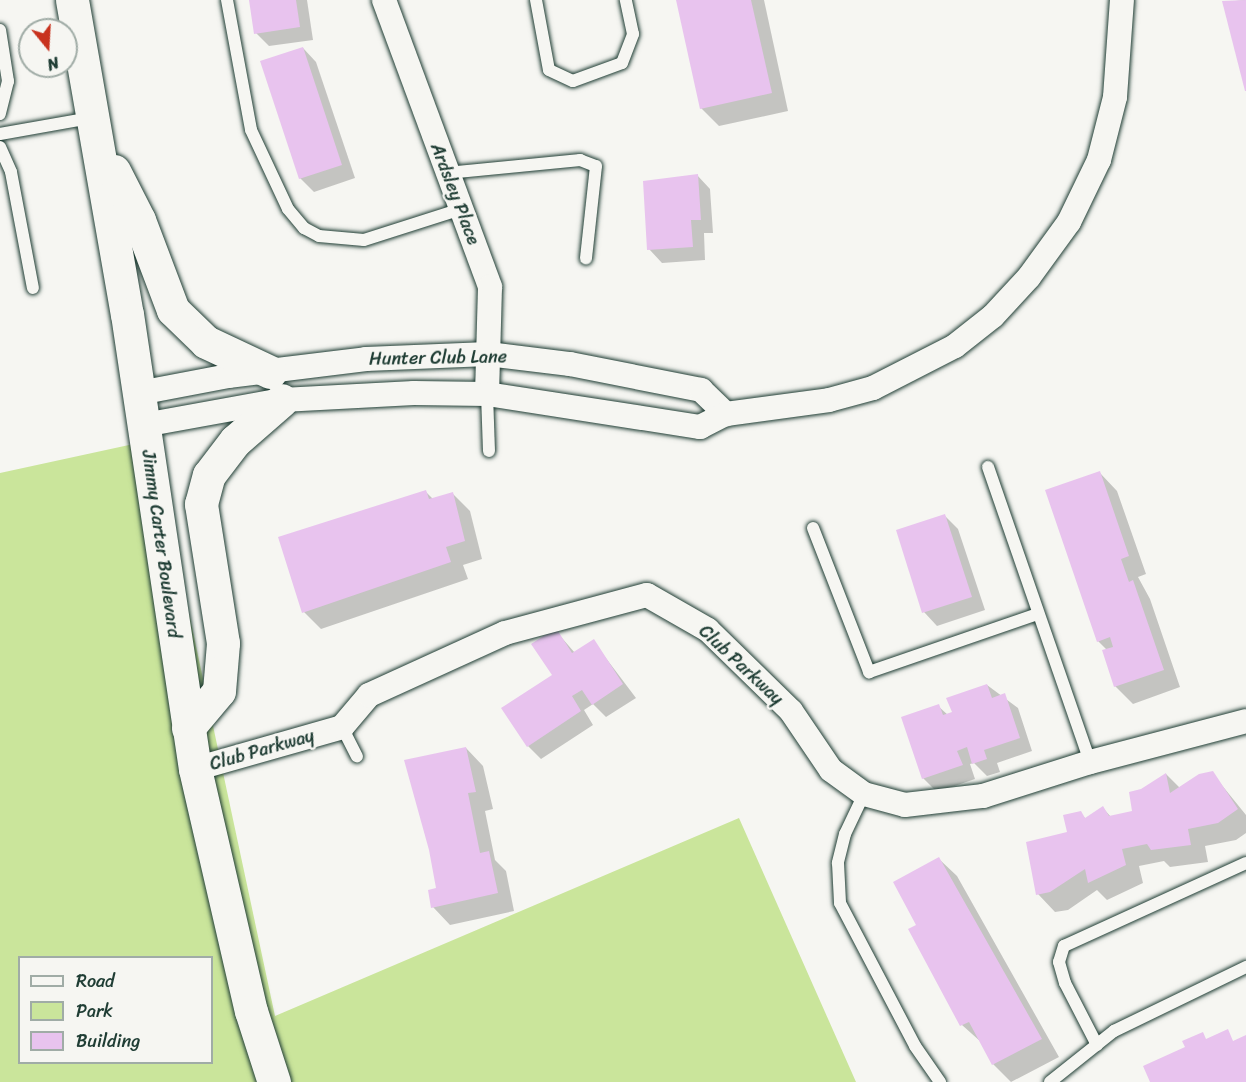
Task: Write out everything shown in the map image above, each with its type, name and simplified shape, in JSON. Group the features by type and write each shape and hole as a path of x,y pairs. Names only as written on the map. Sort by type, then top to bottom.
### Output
{"main road":[{"name":"Jimmy Carter Boulevard","path":"72,0 97,130 142,409 195,769 251,1011 274,1082"},
{"path":"97,130 139,220 173,310 206,342 276,386 209,474 201,504 223,643 219,691 188,728"}],"street":[{"name":"Ardsley Place","path":"384,0 490,287 487,394"},
{"name":"Hunter Club Lane","path":"142,409 276,386 487,394 700,427 726,414 819,402 873,388 955,346 993,316 1029,277 1069,222 1099,160 1115,97 1122,0"},
{"name":"Hunter Club Lane","path":"142,409 276,386 366,359 488,354 570,364 701,390 726,414"},
{"name":"Club Parkway","path":"195,769 342,727 369,695 505,633 647,595 708,630 791,711 831,770 864,794 904,805 983,796 1090,762 1246,721"}],"lane":[{"path":"227,0 251,130 288,209 304,228 319,236 363,240 461,209"},
{"path":"536,0 549,70 573,81 622,63 633,34 626,0"},
{"path":"0,30 8,81 0,114"},
{"path":"0,134 97,130"},
{"path":"0,147 11,172 33,288"},
{"path":"447,173 579,160 596,166 586,258"},
{"path":"487,394 489,451"},
{"path":"988,467 1090,762"},
{"path":"813,528 869,672 1037,614"},
{"path":"342,727 357,756"},
{"path":"864,794 845,834 838,863 840,903 915,1046 940,1082"},
{"path":"1097,1045 1065,983 1059,962 1064,946 1246,863"},
{"path":"1050,1082 1114,1031 1246,967"}],"green space":[{"path":"152,440 275,1016 739,818 856,1082 0,1082 0,473"}],"building":[{"path":"249,0 296,0 300,27 254,34"},
{"path":"676,0 751,0 772,93 700,109"},
{"path":"1246,0 1246,91 1245,91 1222,1"},
{"path":"303,47 342,165 299,179 260,61"},
{"path":"698,174 701,220 691,220 693,247 647,250 643,181"},
{"path":"1100,471 1129,556 1121,559 1129,582 1133,580 1164,670 1114,687 1102,650 1113,647 1110,637 1097,642 1045,490"},
{"path":"426,490 429,499 453,492 465,541 446,547 451,562 302,613 278,537"},
{"path":"945,514 972,597 922,613 896,530"},
{"path":"556,628 572,653 594,639 623,684 592,705 582,690 572,696 581,711 527,747 501,708 552,675 531,644"},
{"path":"987,684 992,698 1005,693 1020,738 984,750 987,759 972,764 967,747 957,751 963,765 922,779 901,717 939,704 943,715 952,712 946,698"},
{"path":"466,747 476,792 468,793 480,853 489,851 498,893 431,908 428,890 436,888 429,850 404,760"},
{"path":"1213,771 1238,809 1218,823 1188,829 1191,845 1151,850 1147,844 1122,849 1126,865 1088,883 1085,869 1050,892 1036,895 1026,842 1067,832 1063,815 1081,811 1085,818 1103,806 1109,816 1132,811 1129,792 1141,789 1166,773 1170,793 1199,774"},
{"path":"939,857 1042,1039 992,1065 969,1022 960,1026 908,929 916,925 893,882"},
{"path":"1228,1029 1233,1041 1246,1035 1246,1082 1150,1082 1143,1066 1185,1047 1182,1041 1203,1032 1206,1039"}]}
